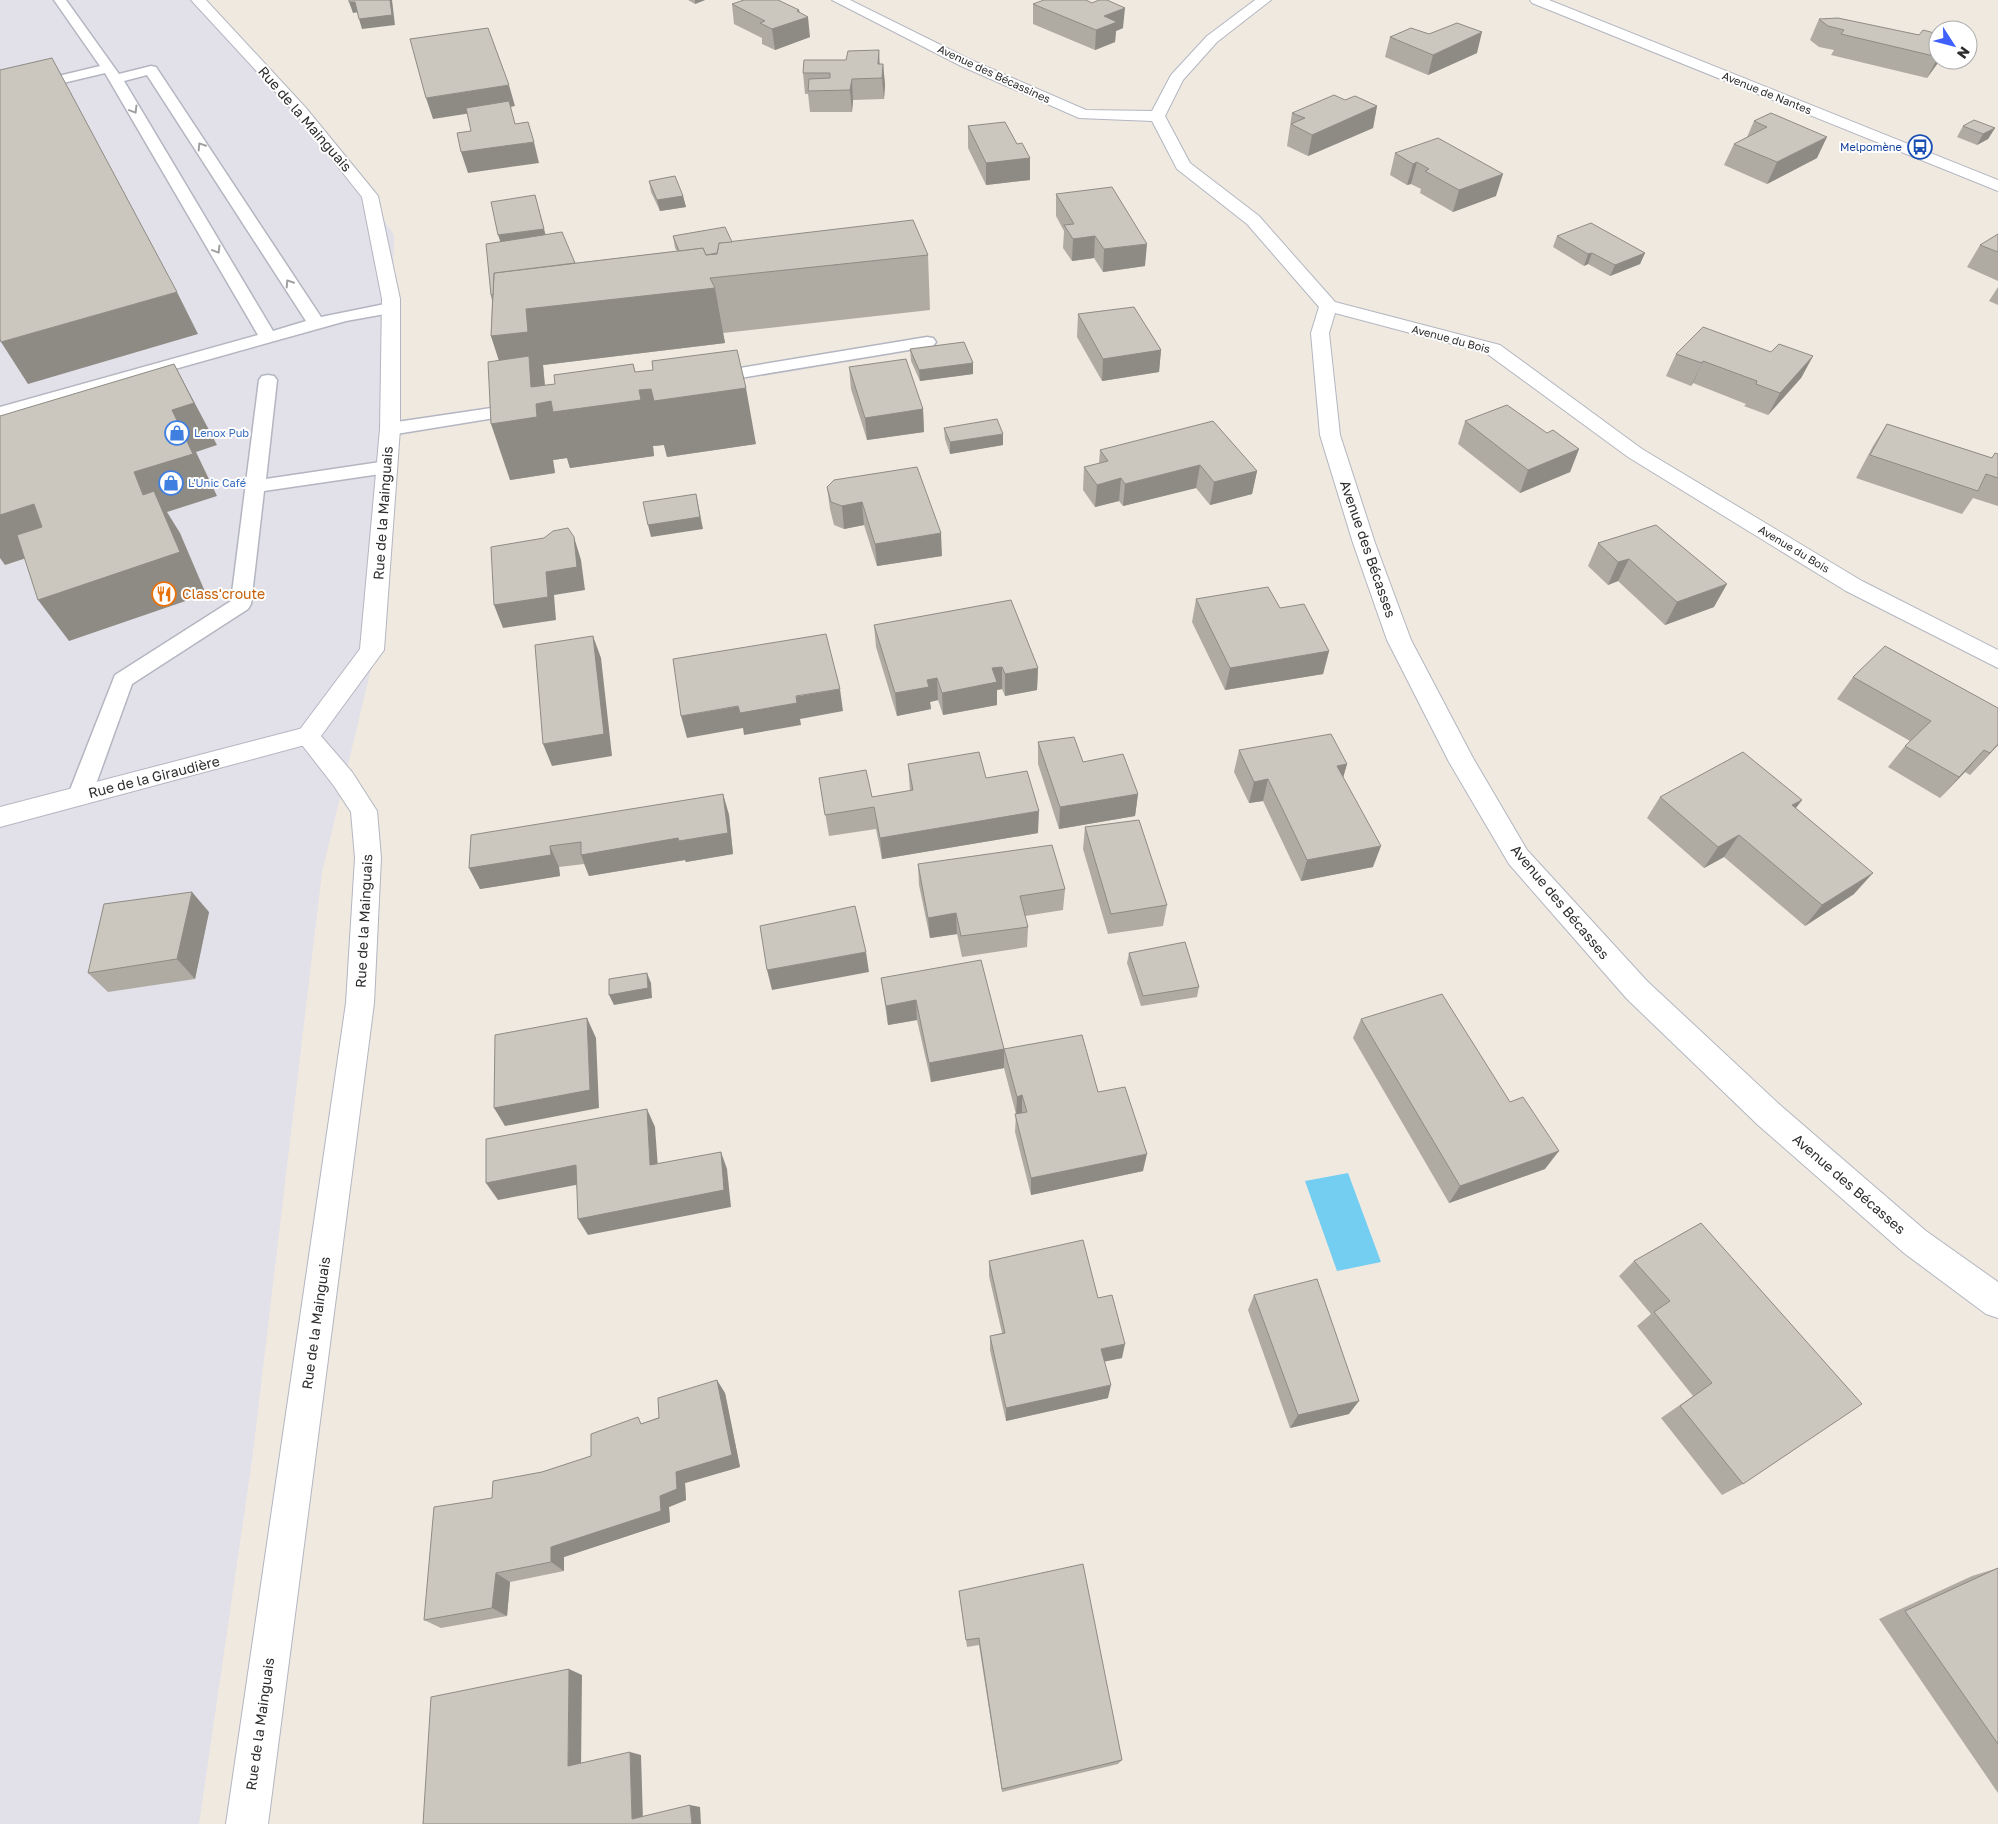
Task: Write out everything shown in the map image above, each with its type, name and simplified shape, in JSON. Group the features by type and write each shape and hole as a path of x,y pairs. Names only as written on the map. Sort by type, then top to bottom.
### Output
{"street":[{"name":"Rue de la Mainguais","path":"198,0 301,111 370,196 391,299 390,429 372,650 307,736 343,780 364,811 368,868 360,1003 246,1824"},
{"name":"Avenue des Bécassines","path":"839,0 966,63 1084,115 1157,116"},
{"path":"1264,0 1212,39 1176,78 1157,116 1183,166 1253,220 1328,306"},
{"name":"Avenue de Nantes","path":"1537,0 1998,186"},
{"name":"Avenue du Bois","path":"1328,306 1493,349 1635,453 1854,586 1998,660"},
{"name":"Avenue des Bécasses","path":"1328,306 1320,333 1330,435 1364,543 1399,640 1462,762 1518,857 1637,990 1770,1115 1915,1242 1998,1302"},
{"name":"Rue de la Giraudière","path":"0,817 230,758 307,736"}],"lane":[{"path":"60,0 112,74 268,337"},
{"path":"0,94 112,74 151,70 316,324"},
{"path":"0,413 344,316 390,308"},
{"path":"692,380 927,342"},
{"path":"80,795 124,680 241,604 268,380"},
{"path":"390,429 546,404"},
{"path":"255,486 387,467"}],"shaded area":[{"path":"0,0 204,0 335,146 394,235 387,603 322,872 252,1460 199,1824 0,1824"}],"water":[{"path":"1348,1173 1381,1262 1337,1271 1305,1181"}],"building":[{"path":"349,0 390,0 392,15 359,19 355,2 349,2"},
{"path":"744,0 778,0 799,10 797,11 808,17 772,29 760,23 765,21 732,4"},
{"path":"1044,0 1086,0 1092,3 1099,0 1107,0 1125,8 1104,16 1117,22 1096,30 1033,4"},
{"path":"1838,18 1919,35 1923,30 1928,31 1928,55 1841,34 1844,30 1828,26 1819,19"},
{"path":"1457,23 1482,32 1433,55 1390,37 1411,28 1429,34"},
{"path":"488,28 509,85 426,98 410,39"},
{"path":"879,50 878,64 883,64 882,78 852,79 850,90 808,91 809,79 830,78 830,73 803,73 804,60 846,60 848,51"},
{"path":"52,58 177,292 1,342 0,70"},
{"path":"1334,95 1345,100 1355,96 1377,106 1312,135 1291,124 1305,118 1292,113"},
{"path":"509,101 515,124 528,122 534,142 461,152 457,133 471,131 466,108"},
{"path":"1771,113 1827,137 1777,162 1734,144 1767,127 1754,121"},
{"path":"1974,120 1995,128 1983,134 1963,126"},
{"path":"1005,122 1017,144 1022,143 1030,158 986,163 968,126"},
{"path":"1438,138 1503,174 1459,190 1425,171 1429,169 1417,162 1413,164 1395,153"},
{"path":"675,176 683,196 657,200 649,181"},
{"path":"1112,187 1147,244 1104,249 1095,236 1073,239 1064,225 1074,224 1056,194"},
{"path":"535,195 544,229 498,235 491,202"},
{"path":"913,220 928,255 710,278 715,288 526,309 528,332 491,336 494,273 703,248 706,255 717,254 719,243"},
{"path":"1591,223 1645,253 1615,265 1592,253 1588,254 1557,236"},
{"path":"725,227 732,242 719,243 717,253 706,255 703,248 679,251 673,236"},
{"path":"562,232 575,263 494,273 493,295 491,295 486,244"},
{"path":"1998,234 1998,252 1980,245"},
{"path":"1134,307 1161,350 1103,359 1078,314"},
{"path":"1703,327 1771,352 1779,344 1813,356 1780,393 1756,384 1757,381 1703,361 1702,363 1676,354"},
{"path":"964,342 973,363 919,370 910,349"},
{"path":"737,350 746,388 654,401 651,389 639,390 641,400 553,412 551,401 536,404 537,417 491,424 488,362 529,356 531,387 555,384 554,375 633,364 635,372 653,370 652,361"},
{"path":"906,359 923,409 865,418 849,367"},
{"path":"174,364 194,403 172,410 193,454 134,472 143,495 154,491 180,552 38,600 17,535 42,527 34,504 0,515 0,416"},
{"path":"1507,405 1547,433 1553,430 1579,449 1528,470 1465,421"},
{"path":"997,419 1003,434 950,442 944,428"},
{"path":"1213,421 1257,471 1214,482 1200,465 1125,484 1121,478 1097,485 1084,467 1108,461 1100,450"},
{"path":"1887,424 1992,458 1995,453 1998,454 1998,478 1986,474 1978,491 1870,455"},
{"path":"917,467 941,533 875,544 862,502 842,506 831,502 827,487 834,480"},
{"path":"696,494 700,517 648,525 643,502"},
{"path":"1656,525 1727,584 1677,602 1629,559 1618,562 1598,543"},
{"path":"568,528 574,537 577,567 546,572 548,597 494,605 491,547 544,538 553,531"},
{"path":"1268,587 1280,608 1304,604 1329,651 1230,668 1196,599"},
{"path":"1011,600 1038,668 1005,674 1002,667 992,668 997,682 942,693 937,678 927,680 929,687 895,693 874,625"},
{"path":"826,634 840,689 796,696 797,703 740,713 738,706 681,716 673,659"},
{"path":"593,636 604,734 543,744 535,645"},
{"path":"1885,646 1998,708 1998,744 1990,753 1984,750 1959,777 1905,746 1931,721 1853,677"},
{"path":"1331,734 1347,764 1337,766 1381,846 1307,860 1268,779 1254,782 1239,750"},
{"path":"1074,737 1083,762 1123,754 1138,794 1060,807 1038,742"},
{"path":"979,752 986,778 1027,771 1039,811 880,838 874,807 825,815 819,778 866,770 872,797 913,790 908,764"},
{"path":"1743,752 1802,800 1792,805 1873,873 1822,905 1739,835 1718,847 1660,797"},
{"path":"723,794 728,833 679,841 678,838 581,855 581,842 550,846 551,855 469,868 471,835"},
{"path":"1139,820 1167,905 1111,914 1085,827"},
{"path":"1052,845 1065,889 1020,896 1028,927 961,936 956,913 928,918 918,864"},
{"path":"192,892 177,959 88,973 104,904"},
{"path":"855,906 866,952 767,970 760,926"},
{"path":"1185,942 1199,987 1143,996 1129,953"},
{"path":"981,960 1004,1049 929,1063 916,1000 886,1006 881,978"},
{"path":"647,973 648,988 609,995 609,979"},
{"path":"1442,994 1510,1102 1523,1097 1559,1151 1460,1186 1361,1019"},
{"path":"587,1018 590,1090 494,1108 495,1035"},
{"path":"1082,1035 1098,1092 1125,1087 1147,1154 1031,1178 1015,1114 1027,1112 1022,1095 1017,1097 1004,1049"},
{"path":"647,1109 650,1165 721,1152 724,1190 578,1219 576,1165 486,1183 486,1139"},
{"path":"1701,1223 1862,1404 1743,1484 1680,1406 1712,1383 1654,1312 1670,1301 1634,1261"},
{"path":"1083,1240 1098,1298 1112,1295 1125,1344 1101,1349 1111,1385 1006,1408 990,1336 1005,1333 989,1261"},
{"path":"1317,1279 1359,1401 1298,1415 1254,1295"},
{"path":"717,1380 732,1455 676,1472 677,1489 660,1496 661,1511 551,1547 551,1562 496,1573 492,1608 424,1620 434,1507 492,1498 493,1481 542,1472 591,1456 591,1434 638,1417 641,1424 659,1418 658,1398"},
{"path":"1083,1564 1122,1760 1002,1789 979,1638 966,1640 959,1591"},
{"path":"1998,1568 1998,1744 1905,1611"},
{"path":"569,1669 568,1766 630,1752 632,1819 690,1805 692,1824 423,1824 431,1697"}],"place":[{"name":"Melpomène","path":"1920,147"},
{"name":"Lenox Pub","path":"177,433"},
{"name":"L'Unic Café","path":"171,483"},
{"name":"Class'croute","path":"164,594"}]}
